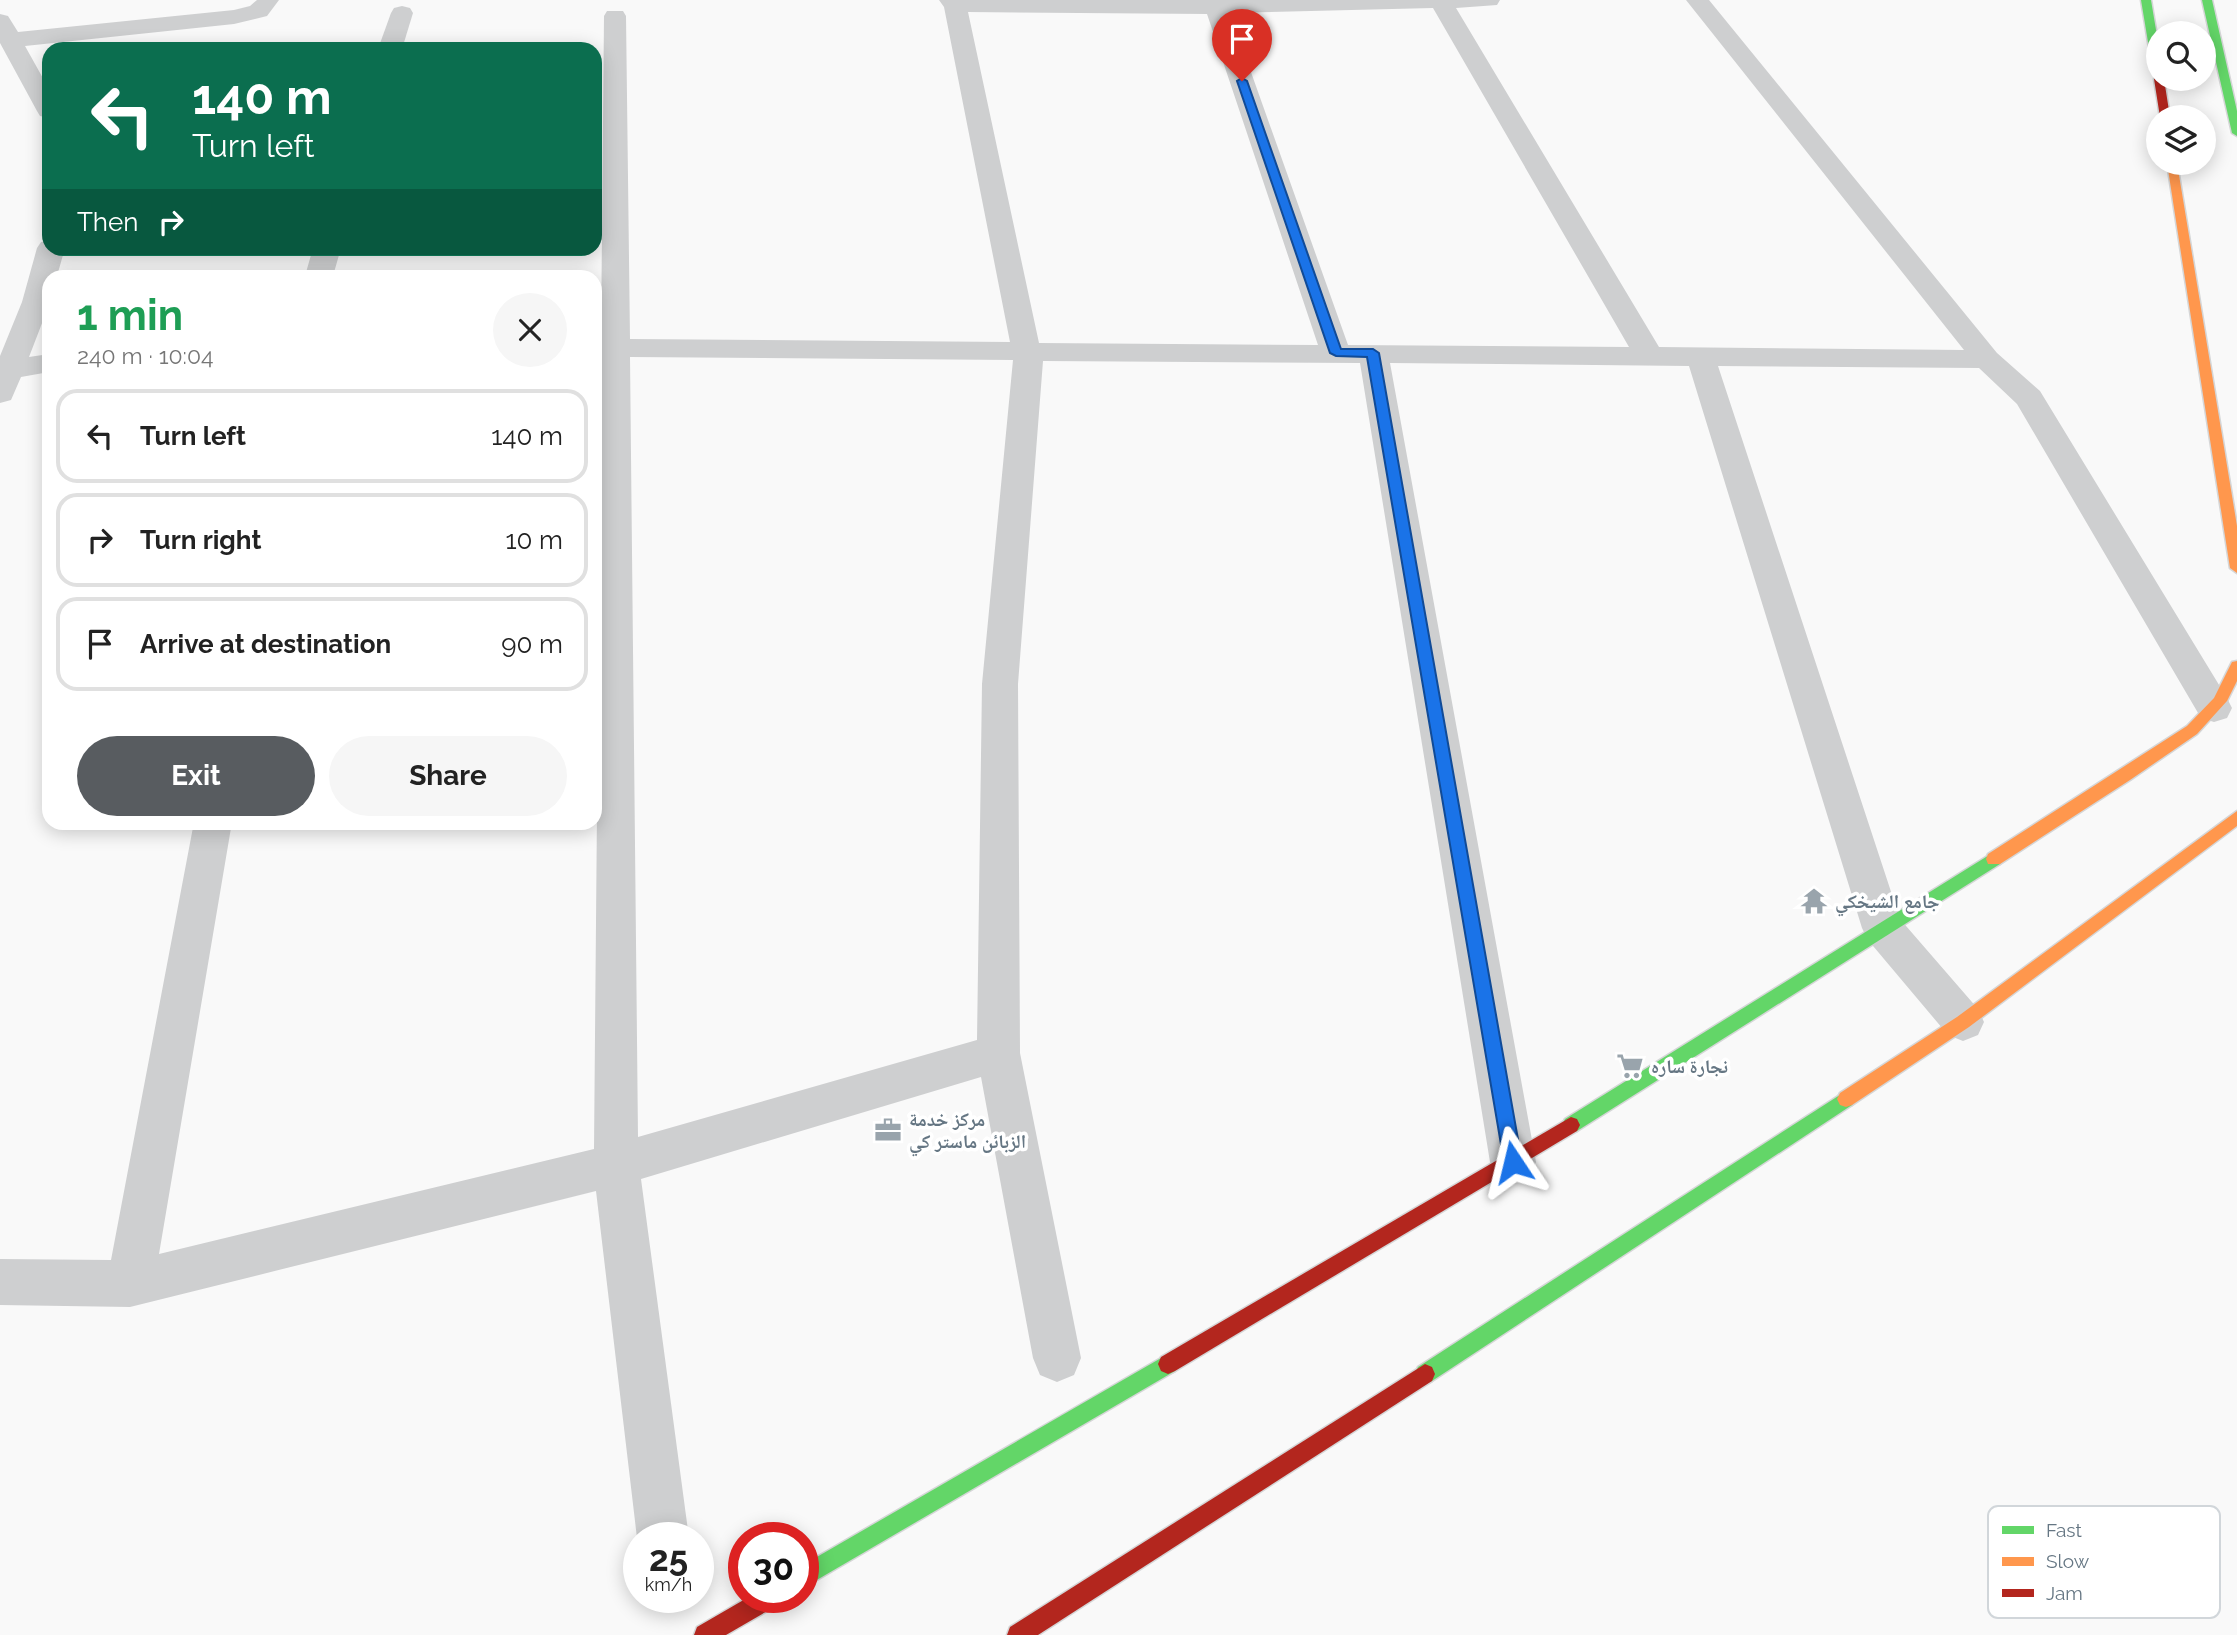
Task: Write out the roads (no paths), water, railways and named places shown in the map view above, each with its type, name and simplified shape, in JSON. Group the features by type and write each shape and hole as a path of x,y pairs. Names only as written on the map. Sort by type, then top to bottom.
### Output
{"street":[{"path":"42,98 5,30 234,17 257,13 265,7 268,0"},
{"path":"1057,1358 998,1053 1000,684 1028,358 952,3 1216,7 1285,3 1489,0"},
{"path":"1697,0 1987,359 2029,398 2214,708"},
{"path":"2146,0 2150,21"},
{"path":"2207,0 2237,133"},
{"path":"1441,2 1649,356"},
{"path":"1216,7 1336,353"},
{"path":"392,42 402,13"},
{"path":"615,16 605,349 616,1165 661,1522"},
{"path":"2174,175 2237,568"},
{"path":"4,377 36,302 42,280"},
{"path":"605,349 1987,359"},
{"path":"1373,353 1513,1162"},
{"path":"1700,355 1882,928 1963,1022"},
{"path":"4,377 42,365"},
{"path":"819,1568 1513,1162 2124,776 2186,733 2214,708 2228,690 2237,666"},
{"path":"1018,1635 1576,1277 1963,1022 2237,817"},
{"path":"130,1284 212,830"},
{"path":"0,1282 130,1284 616,1165 998,1053"},
{"path":"705,1635 742,1613"}],"place":[{"name":"جامع الشيخكي","path":"1814,901"},
{"name":"نجارة ساره","path":"1630,1066"},
{"name":"مركز خدمة الزبائن ماستر كي","path":"888,1130"}]}
